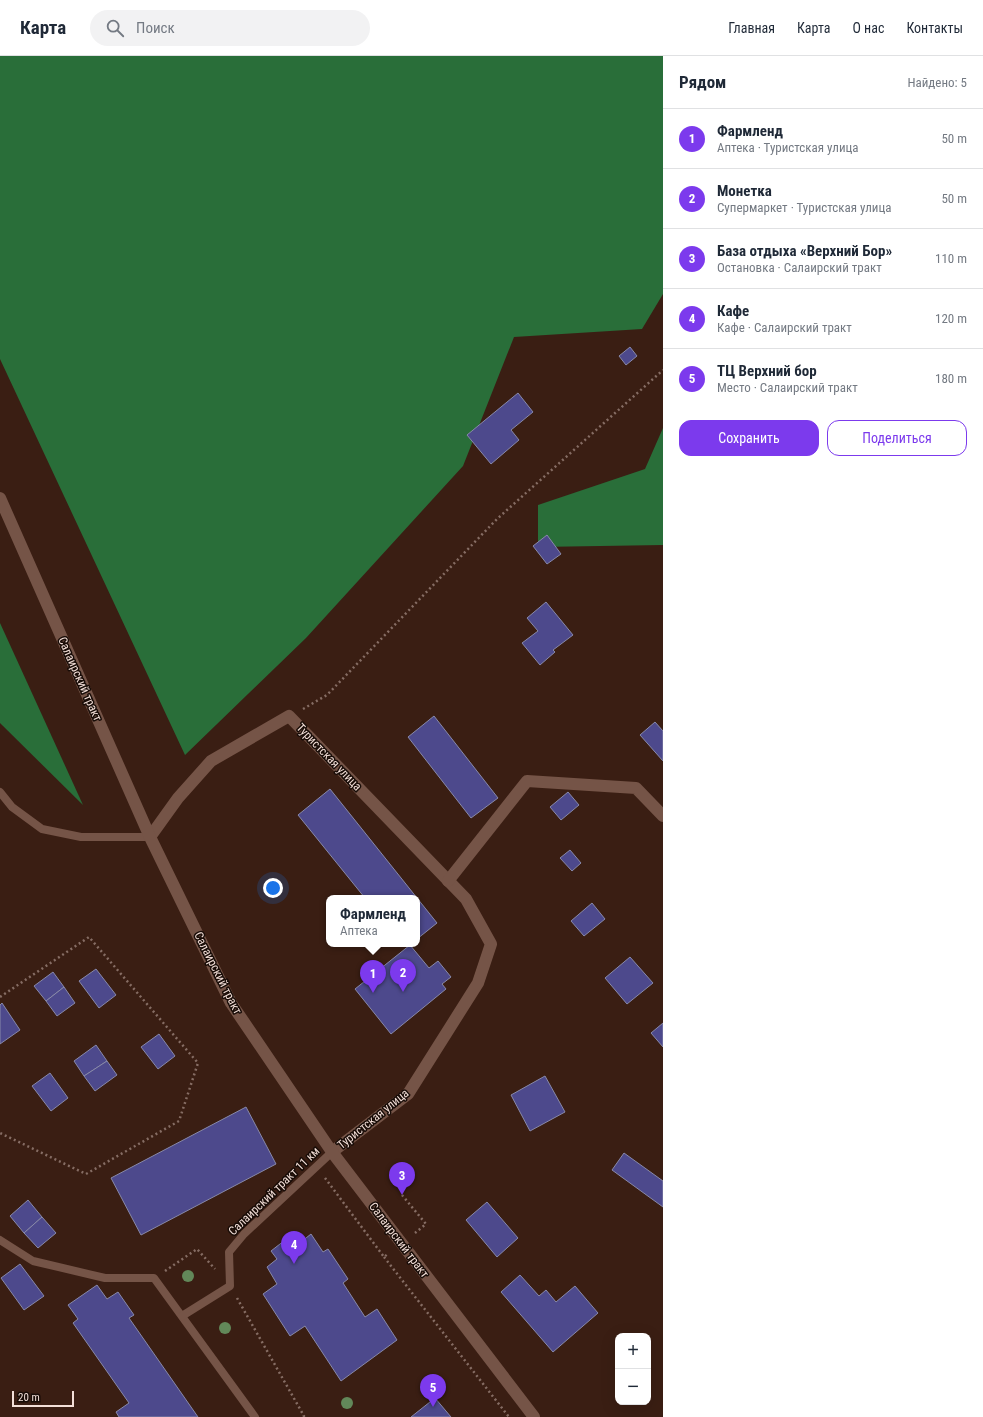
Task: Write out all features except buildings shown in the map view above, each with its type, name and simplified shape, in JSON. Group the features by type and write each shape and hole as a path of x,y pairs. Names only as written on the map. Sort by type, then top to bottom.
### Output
{"street":[{"name":"Салаирский тракт","path":"0,498 150,837 231,1003 332,1152 534,1417"},
{"name":"Туристская улица","path":"150,837 178,798 212,761 289,716 466,899 492,944 478,983 408,1094 332,1152"},
{"path":"448,881 527,781 636,788 663,816"}],"lane":[{"path":"0,792 12,807 42,828 81,837 150,837"},
{"name":"Салаирский тракт 11 км","path":"230,1286 229,1252 244,1234 332,1152"},
{"path":"0,1240 33,1261 105,1278 154,1278 255,1417"},
{"path":"182,1316 230,1286"}],"path":[{"path":"289,716 327,695 497,519 663,370"},
{"path":"0,997 89,937 198,1063 179,1121 86,1174 0,1133"},
{"path":"154,1278 197,1249 230,1286 304,1416 303,1417"},
{"path":"384,1257 509,1417"}],"green space":[{"path":"0,56 663,56 663,294 642,329 514,337 463,466 306,638 185,755 0,359"},
{"path":"663,428 663,545 538,547 538,505 645,469"},
{"path":"0,623 83,805 0,723"}],"place":[{"name":"Монетка","path":"403,992"},
{"name":"Фармленд","path":"373,993"},
{"name":"База отдыха «Верхний Бор»","path":"402,1195"},
{"name":"Кафе","path":"294,1264"},
{"name":"ТЦ Верхний бор","path":"433,1407"}]}
